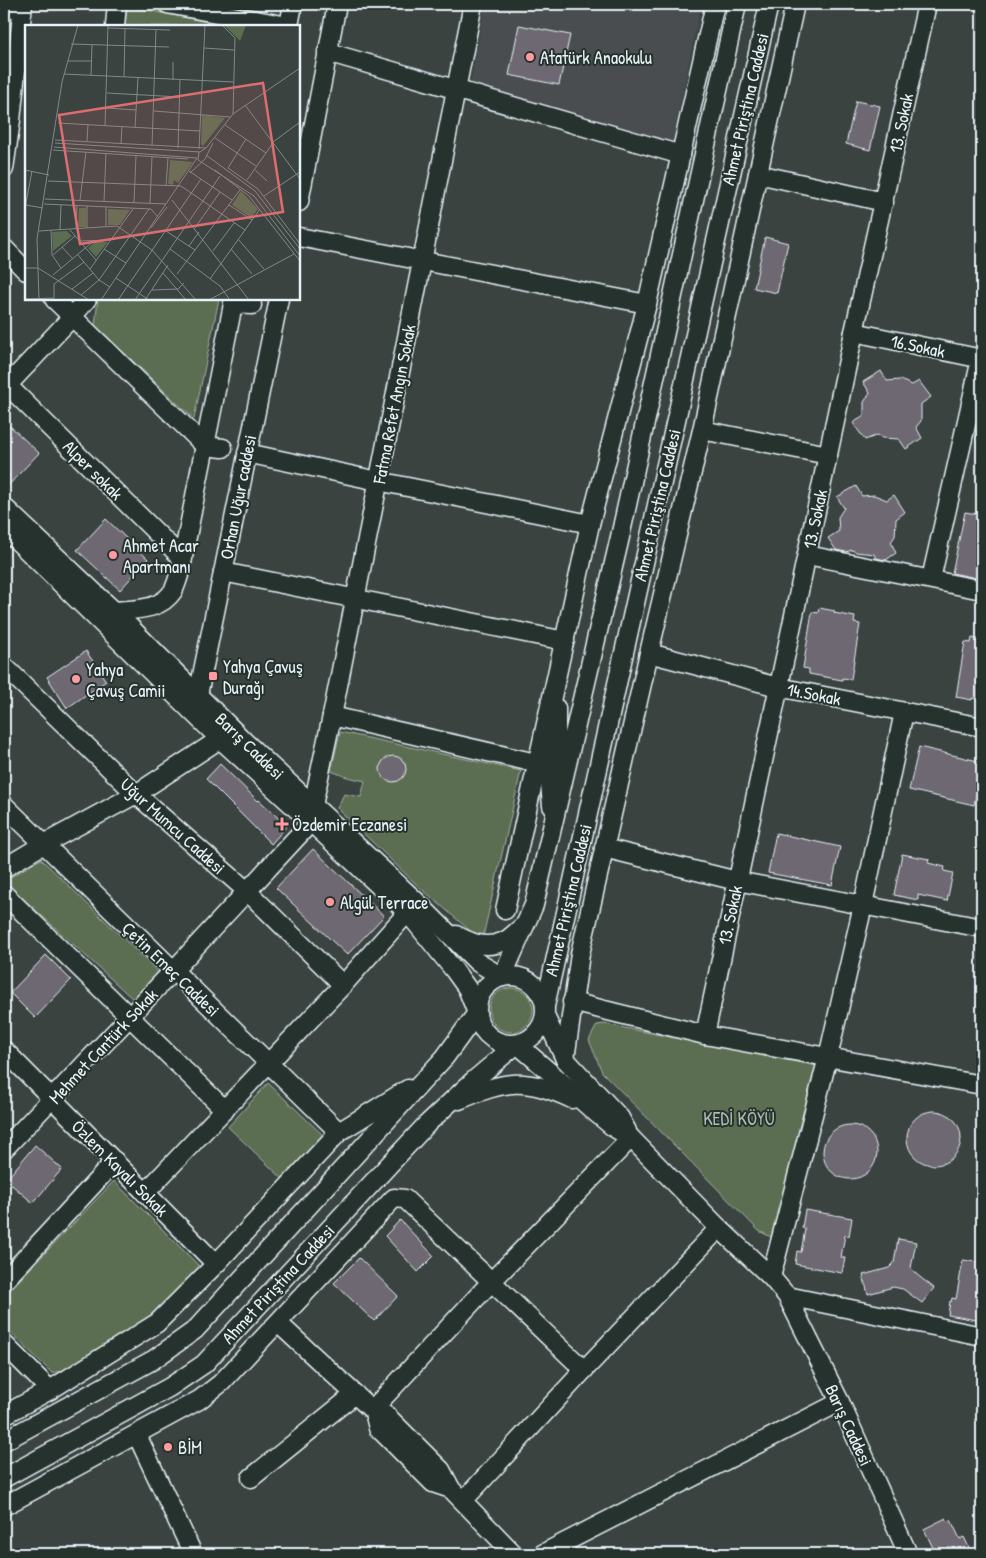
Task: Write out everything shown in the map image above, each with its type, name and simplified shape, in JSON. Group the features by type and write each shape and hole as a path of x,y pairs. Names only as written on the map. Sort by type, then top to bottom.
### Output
{"street":[{"path":"4,12 17,4"},
{"path":"4,169 7,114 23,4"},
{"path":"115,25 117,4"},
{"path":"167,4 282,25"},
{"path":"288,25 293,4"},
{"path":"300,197 337,4"},
{"name":"Fatma Refet Angın Sokak","path":"312,813 473,4"},
{"path":"505,910 590,524 647,304 715,4"},
{"name":"Ahmet Piriştina Caddesi","path":"502,977 534,905 620,537 736,4"},
{"name":"Ahmet Piriştina Caddesi","path":"545,1011 769,4"},
{"path":"565,1059 580,954 648,653 702,430 795,4"},
{"name":"13. Sokak","path":"704,1035 854,332 927,4"},
{"path":"327,52 681,155"},
{"path":"758,174 884,202"},
{"path":"300,237 647,304"},
{"path":"4,248 25,270"},
{"path":"55,300 205,446 223,448"},
{"path":"5,385 87,300"},
{"name":"Orhan Uğur caddesi","path":"198,695 279,300"},
{"path":"114,611 142,609 160,604 173,591 183,559 233,301 252,305"},
{"name":"16.Sokak","path":"854,332 982,359"},
{"path":"930,579 982,359"},
{"name":"Alper sokak","path":"5,385 183,559"},
{"path":"702,430 828,455"},
{"path":"247,453 590,524"},
{"name":"Barış Caddesi","path":"4,507 114,611 245,742 312,813 412,907 444,928 477,962 502,977"},
{"name":"Barış Caddesi","path":"4,528 220,739 312,813"},
{"path":"807,554 982,590"},
{"path":"223,572 565,641"},
{"name":"14.Sokak","path":"648,653 778,687 982,727"},
{"path":"554,821 549,772 556,736 556,706 560,663"},
{"name":"Uğur Mumcu Caddesi","path":"4,666 136,794 247,892 343,986"},
{"path":"771,1277 828,1057 904,712"},
{"path":"332,716 536,763"},
{"path":"4,868 136,794 220,739"},
{"path":"579,854 600,813 618,788"},
{"name":"Çetin Emeç Caddesi","path":"4,805 339,1132"},
{"name":"Mehmet Cantürk Sokak","path":"4,1149 247,892 312,813"},
{"path":"604,848 737,881 863,905 981,924"},
{"path":"4,894 225,1110"},
{"path":"145,1193 343,986 412,907"},
{"name":"Barış Caddesi","path":"412,907 467,988 478,1013"},
{"path":"444,928 469,942 485,946 503,942 526,924"},
{"path":"545,1011 541,1026 535,1034 517,1044 506,1044 486,1034 480,1024 478,1003 482,993 489,985 502,977 518,977 528,980 536,987 542,996 545,1011 565,1059 620,1118 631,1138"},
{"path":"572,1002 704,1035 982,1084"},
{"name":"Ahmet Piriştina Caddesi","path":"4,1441 153,1360 196,1330 445,1058 478,1013"},
{"path":"517,1044 589,1108 613,1127 631,1138"},
{"name":"Ahmet Piriştina Caddesi","path":"4,1478 170,1387 204,1364 447,1104 517,1044"},
{"name":"Özlem Kayalı Sokak","path":"4,1050 216,1264"},
{"path":"4,1414 50,1390 157,1323 216,1264 339,1132 428,1077"},
{"path":"447,1104 490,1087 511,1083 531,1084 552,1090 589,1108"},
{"path":"373,1411 491,1282 631,1138"},
{"name":"Barış Caddesi","path":"631,1138 719,1228 771,1277 787,1296 840,1402 908,1554"},
{"path":"359,1235 371,1205 403,1162 411,1142"},
{"path":"4,1281 115,1161"},
{"path":"4,1506 138,1435 206,1395 221,1383 394,1198 405,1199 584,1370"},
{"path":"457,1495 584,1370 719,1228"},
{"path":"787,1296 982,1336"},
{"path":"278,1323 373,1411 386,1415 441,1470 457,1495 514,1554"},
{"path":"4,1344 50,1390"},
{"path":"250,1478 355,1394"},
{"path":"542,1554 840,1402"},
{"path":"138,1435 192,1554"}],"shaded area":[{"path":"485,4 701,4 672,144 470,86"}],"green space":[{"path":"127,6 222,25 125,25"},
{"path":"98,300 219,300 194,419 95,325"},
{"path":"340,732 521,771 482,941 416,884 337,808 344,794 361,797 365,781 331,771"},
{"path":"41,859 159,973 134,1000 4,881"},
{"path":"515,988 527,994 532,1001 532,1019 527,1026 520,1031 507,1032 495,1026 490,1019 489,1006 495,994 502,989"},
{"name":"KEDİ KÖYÜ","path":"604,1024 820,1066 778,1231 771,1237 759,1231 602,1072 589,1040 597,1025"},
{"path":"268,1083 327,1139 286,1182 228,1127"},
{"path":"114,1181 203,1270 149,1323 63,1371 52,1373 4,1326 4,1296"}],"building":[{"name":"Atatürk Anaokulu","path":"519,25 570,35 559,85 509,75"},
{"path":"856,101 880,106 870,150 846,144"},
{"path":"765,237 788,243 777,293 754,288"},
{"path":"881,371 887,381 900,380 912,385 919,381 931,397 921,404 921,421 916,427 922,438 906,449 899,439 882,438 878,435 865,440 853,423 864,416 864,402 870,393 863,382"},
{"path":"10,426 39,453 4,490 4,432"},
{"path":"856,486 862,496 874,495 887,500 894,495 905,512 896,519 895,536 891,542 896,553 886,560 876,558 874,554 852,550 846,552 836,550 828,538 839,531 838,517 844,508 837,497"},
{"path":"965,512 982,515 982,579 952,573"},
{"name":"Ahmet Acar Apartmanı","path":"106,519 148,559 120,590 77,550"},
{"path":"819,608 855,617 854,623 860,624 851,679 842,678 842,680 809,674 809,669 803,668 812,612 818,613"},
{"path":"972,638 982,640 982,700 956,697 965,642 971,643"},
{"name":"Yahya Çavuş Camii","path":"86,651 106,681 67,708 47,677"},
{"path":"919,747 982,762 974,805 909,790"},
{"path":"393,756 402,760 406,769 402,778 393,782 384,778 380,769 384,760"},
{"path":"220,764 287,826 271,844 206,779"},
{"path":"776,833 840,847 832,885 768,873"},
{"name":"Algül Terrace","path":"313,849 384,916 347,955 276,888"},
{"path":"902,854 929,859 928,863 945,867 944,871 953,873 947,901 918,895 918,900 894,895"},
{"path":"46,955 71,980 35,1018 10,993"},
{"path":"929,1111 939,1111 949,1115 957,1123 961,1138 957,1153 949,1161 939,1165 929,1165 919,1161 911,1153 907,1143 907,1133 911,1123 919,1115"},
{"path":"845,1125 855,1125 865,1129 873,1137 877,1152 873,1167 865,1175 855,1179 845,1179 835,1175 827,1167 823,1157 823,1147 827,1137 835,1129"},
{"path":"35,1145 62,1169 33,1203 6,1180"},
{"path":"805,1210 852,1218 849,1236 845,1235 841,1257 845,1258 842,1273 795,1264 797,1251 801,1252 805,1229 802,1228"},
{"path":"400,1220 434,1256 418,1272 385,1236"},
{"path":"898,1239 916,1242 911,1268 934,1288 922,1303 903,1289 893,1287 868,1294 863,1275 889,1268 894,1263"},
{"path":"359,1258 398,1296 374,1321 334,1283"},
{"path":"963,1260 982,1263 982,1321 948,1315 950,1301 952,1298 956,1299"},
{"path":"946,1518 948,1522 951,1520 960,1539 964,1537 972,1554 936,1554 924,1529"}],"place":[{"name":"Atatürk Anaokulu","path":"530,57"},
{"name":"Ahmet Acar Apartmanı","path":"113,555"},
{"name":"Yahya Çavuş Durağı","path":"213,676"},
{"name":"Yahya Çavuş Camii","path":"76,679"},
{"name":"Özdemir Eczanesi","path":"282,824"},
{"name":"Algül Terrace","path":"330,902"},
{"name":"BİM","path":"168,1447"}]}
